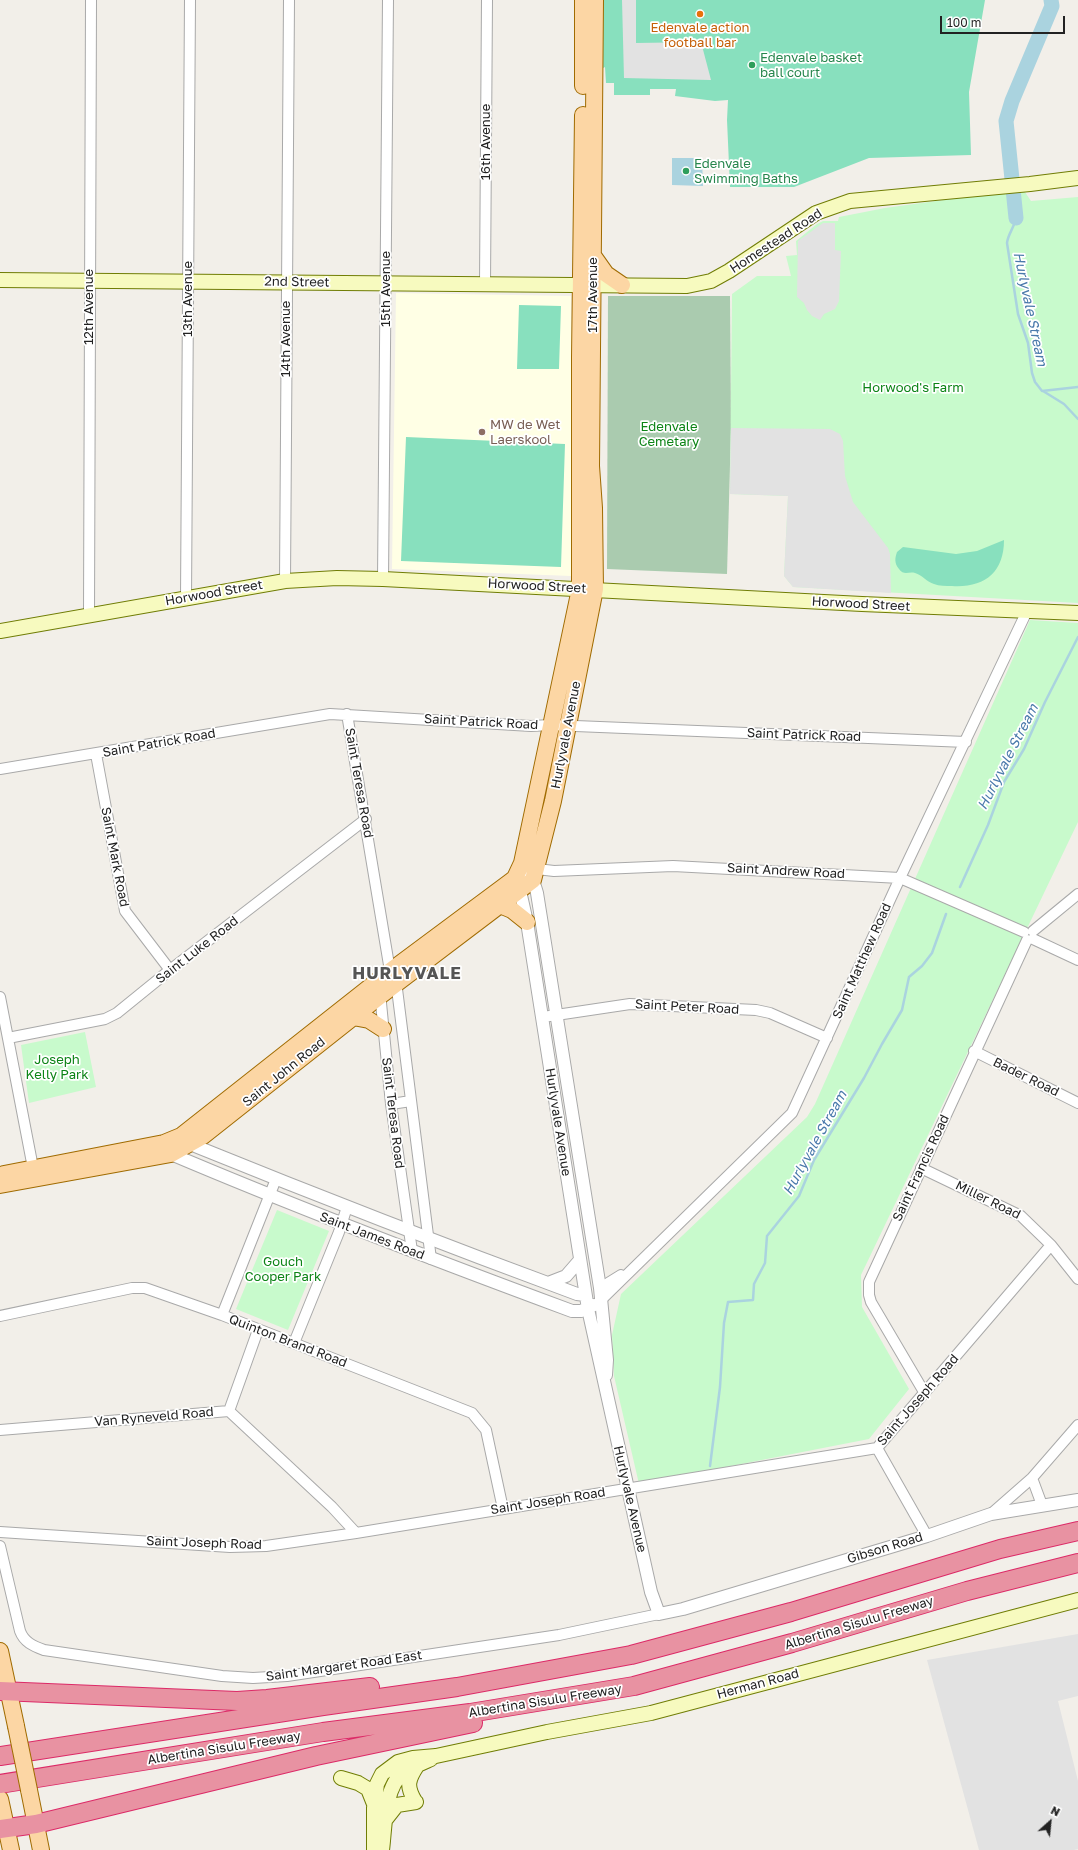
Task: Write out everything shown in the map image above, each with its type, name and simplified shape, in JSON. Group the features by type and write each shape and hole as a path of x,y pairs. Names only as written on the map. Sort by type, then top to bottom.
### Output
{"highway":[{"path":"0,1756 323,1706 457,1687 631,1655 791,1612 1000,1549 1078,1531"},
{"name":"Albertina Sisulu Freeway","path":"0,1784 323,1732 470,1713 634,1686 792,1643 967,1591 1078,1563"},
{"path":"4,1691 237,1701 267,1699 585,1659 631,1655"},
{"path":"3,1829 36,1824 316,1756 582,1701 634,1686"}],"main road":[{"name":"17th Avenue","path":"582,0 591,466 594,508 588,589"},
{"name":"17th Avenue","path":"587,285 594,257 595,0"},
{"name":"Homestead Road","path":"587,285 688,286 711,281 729,271 816,213 850,201 1078,178"},
{"path":"594,257 606,274 622,285"},
{"name":"2nd Street","path":"0,280 587,285"},
{"name":"Horwood Street","path":"0,631 88,614 285,581 337,578 1078,613"},
{"name":"Hurlyvale Avenue","path":"515,887 527,838 559,726 588,589"},
{"name":"Hurlyvale Avenue","path":"535,875 553,801 559,726"},
{"path":"527,838 513,870 496,900 527,922"},
{"name":"Saint John Road","path":"185,1140 392,974 496,900 535,875"},
{"name":"Saint John Road","path":"0,1185 34,1174 168,1148 185,1140 203,1136 380,996 392,974"},
{"path":"353,1017 369,1020 383,1028"},
{"name":"Saint John Road","path":"0,1175 34,1174"},
{"name":"Herman Road","path":"374,1850 374,1808 378,1784 382,1774 398,1762 413,1758 436,1756 547,1732 651,1713 1078,1600"},
{"path":"0,1651 4,1691 16,1726 41,1850"},
{"name":"Herman Road","path":"382,1850 390,1792 394,1784 403,1774 436,1756"},
{"path":"386,1819 398,1805 416,1802 409,1787 410,1779 417,1766"},
{"path":"341,1778 358,1783 368,1789 374,1799 374,1808"},
{"path":"0,1798 3,1829 11,1850"}],"street":[{"name":"12th Avenue","path":"88,614 91,0"},
{"name":"13th Avenue","path":"186,598 190,0"},
{"name":"14th Avenue","path":"285,581 289,0"},
{"name":"15th Avenue","path":"383,579 388,0"},
{"name":"16th Avenue","path":"485,284 487,0"},
{"name":"Saint Matthew Road","path":"588,1309 601,1294 635,1267 690,1211 785,1122 798,1103 900,878 1027,611"},
{"name":"Saint Patrick Road","path":"0,768 96,754 324,714 347,714 532,726 966,742"},
{"name":"Saint Teresa Road","path":"347,714 392,974 411,1101 431,1259"},
{"name":"Saint Mark Road","path":"96,754 125,911 170,970"},
{"name":"Saint Luke Road","path":"8,1038 114,1015 366,819"},
{"name":"Saint Andrew Road","path":"535,875 554,871 673,866 900,878 1029,935 1078,960"},
{"path":"520,868 535,875"},
{"name":"Hurlyvale Avenue","path":"535,875 536,893 601,1294 607,1360 606,1384"},
{"name":"Hurlyvale Avenue","path":"515,887 527,922 579,1261 598,1361 606,1384 627,1489 651,1592 659,1614"},
{"path":"1029,935 1078,894"},
{"name":"Saint Francis Road","path":"924,1392 871,1302 868,1288 872,1274 1029,935"},
{"name":"Saint Teresa Road","path":"380,996 391,1104 412,1251"},
{"path":"0,997 34,1174"},
{"name":"Saint Peter Road","path":"542,1017 630,1004 756,1010 770,1013 827,1038"},
{"name":"Bader Road","path":"974,1051 1078,1103"},
{"path":"391,1104 411,1101"},
{"name":"Saint James Road","path":"185,1140 276,1179 409,1231 577,1294 585,1294"},
{"name":"Saint James Road","path":"168,1148 270,1196 431,1259 572,1311 588,1309"},
{"name":"Miller Road","path":"921,1168 1016,1212 1030,1223 1052,1245 1078,1279"},
{"path":"222,1315 276,1179"},
{"path":"294,1343 339,1232 347,1207"},
{"name":"Saint Joseph Road","path":"0,1532 246,1547 266,1546 356,1533 877,1448 1052,1245"},
{"path":"548,1283 566,1276 579,1261"},
{"name":"Quinton Brand Road","path":"0,1316 132,1288 145,1288 222,1315 472,1413 481,1421 486,1430 503,1509"},
{"name":"Saint Matthew Road","path":"585,1294 601,1294"},
{"path":"572,1311 580,1315 591,1325"},
{"path":"229,1411 258,1330"},
{"name":"Van Ryneveld Road","path":"0,1430 229,1411 332,1507 356,1533"},
{"name":"Gibson Road","path":"659,1614 682,1610 927,1536 991,1514 1032,1478 1078,1425"},
{"path":"877,1448 927,1536"},
{"path":"1032,1478 1042,1505"},
{"path":"991,1514 1078,1500"},
{"name":"Saint Margaret Road East","path":"0,1546 20,1631 22,1637 29,1643 44,1650 222,1676 252,1678 294,1675 559,1635 659,1614"}],"shaded area":[{"path":"622,0 636,0 636,43 701,42 711,80 624,78"},
{"path":"823,223 835,223 835,250 841,251 839,301 835,309 824,314 820,320 812,316 804,303 797,297 798,241"},
{"name":"MW de Wet Laerskool","path":"396,293 571,296 571,576 392,569"},
{"path":"731,428 830,429 840,434 843,441 845,476 853,502 888,548 890,554 891,593 793,587 784,576 788,496 730,494"},
{"path":"1078,1634 1078,1696 1058,1701 1078,1781 1078,1849 979,1850 927,1660"}],"green space":[{"path":"599,0 985,0 969,92 971,155 869,158 794,187 730,187 727,120 728,100 715,101 675,96 676,89 650,89 650,95 614,95 614,83 606,83 605,67 598,71"},
{"name":"Horwood's Farm","path":"1023,189 1031,201 1078,197 1078,603 793,587 784,576 788,496 730,494 732,294 757,276 791,276 786,256 797,255 796,241 823,221 838,221 839,217 885,208"},
{"name":"Edenvale Cemetary","path":"608,296 730,296 731,428 727,574 607,569"},
{"path":"519,305 561,306 559,369 517,369"},
{"path":"406,437 565,444 561,567 401,561"},
{"path":"1004,540 1003,552 996,570 983,581 963,586 936,585 915,573 905,573 897,567 895,558 897,552 903,547 956,554 977,551"},
{"path":"1030,620 1078,623 1078,822 861,1275 862,1307 909,1389 869,1439 639,1484 614,1376 612,1335 621,1294 807,1117 815,1104"},
{"name":"Joseph Kelly Park","path":"85,1032 96,1087 29,1103 21,1045"},
{"name":"Gouch Cooper Park","path":"277,1210 329,1231 288,1330 236,1309"}],"water":[{"path":"672,158 702,158 703,186 672,185"}],"waterway":[{"path":"1016,218 1006,121 1012,101 1052,6 1051,0"},
{"name":"Hurlyvale Stream","path":"1016,218 1007,243 1018,314 1028,343 1032,373 1035,382 1042,391 1078,387"},
{"path":"1043,391 1064,404 1078,419"},
{"name":"Hurlyvale Stream","path":"960,887 988,825 1004,782 1024,749 1045,702 1078,637"},
{"name":"Hurlyvale Stream","path":"710,1466 720,1387 724,1323 728,1302 753,1300 754,1284 765,1263 767,1236 799,1196 814,1160 864,1078 902,1010 909,977 922,966 932,953 946,914"}],"place":[{"name":"Edenvale action football bar","path":"700,14"},
{"name":"Edenvale basket ball court","path":"752,65"},
{"name":"Edenvale Swimming Baths","path":"686,171"},
{"name":"MW de Wet Laerskool","path":"482,432"}],"district":[{"name":"HURLYVALE","path":"407,974"}]}
